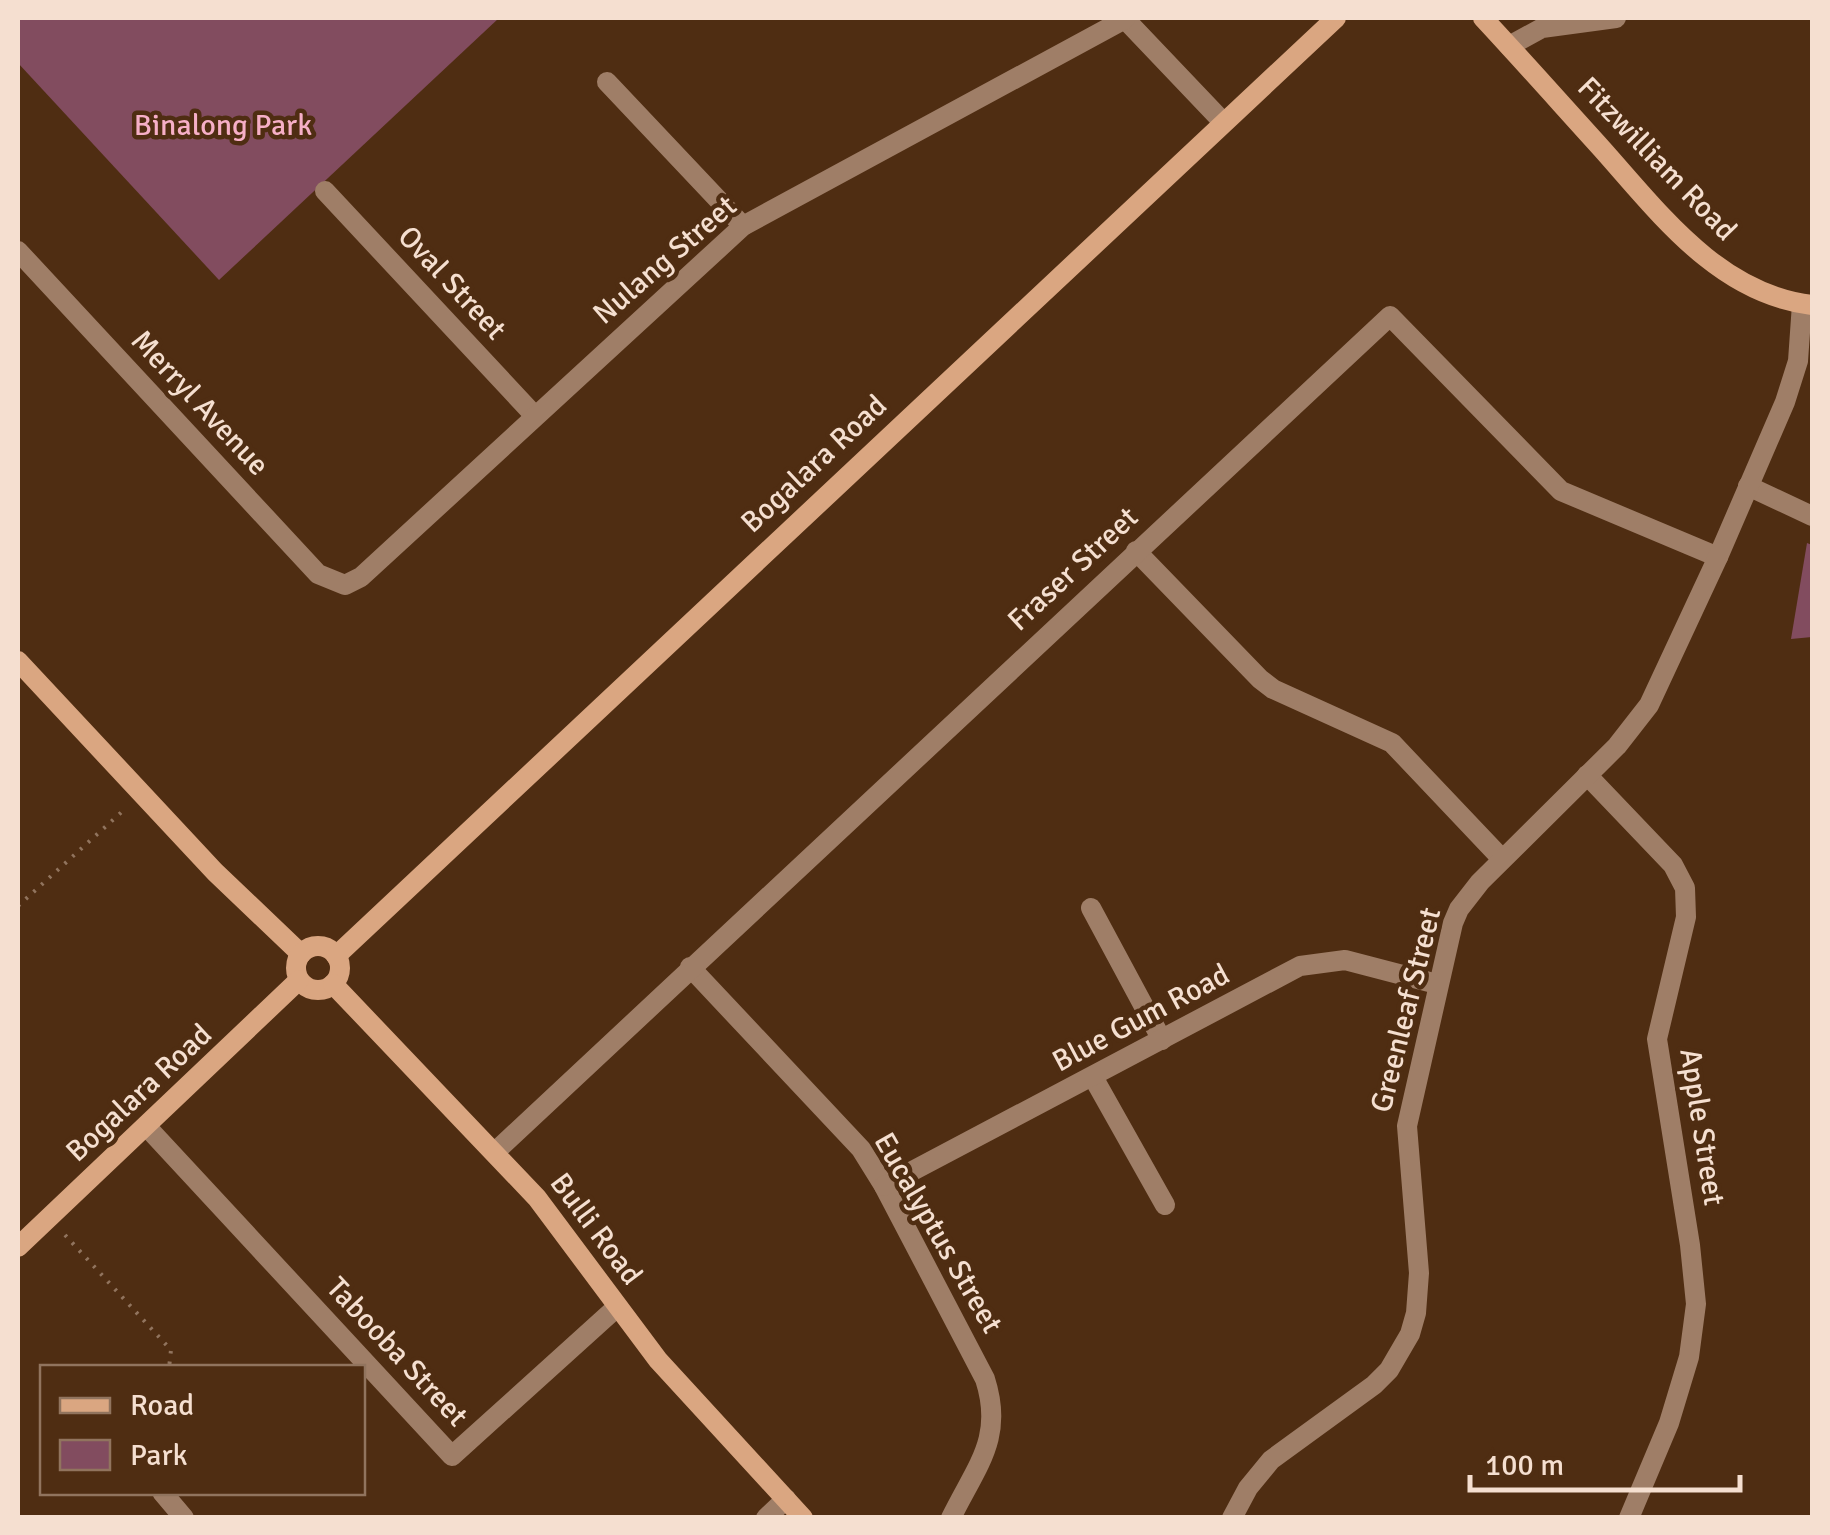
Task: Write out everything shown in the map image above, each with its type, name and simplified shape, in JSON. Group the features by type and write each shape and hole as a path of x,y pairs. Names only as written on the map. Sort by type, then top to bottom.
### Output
{"street":[{"path":"1125,18 1223,122"},
{"name":"Nulang Street","path":"345,584 361,578 743,226 1125,18"},
{"name":"Bogalara Road","path":"336,956 1336,18"},
{"name":"Fitzwilliam Road","path":"1483,18 1696,251 1744,282 1808,305"},
{"path":"1510,46 1542,28 1616,18"},
{"path":"607,82 743,226"},
{"name":"Oval Street","path":"325,191 535,416"},
{"name":"Merryl Avenue","path":"18,251 318,574 345,584"},
{"name":"Greenleaf Street","path":"1232,1518 1248,1488 1271,1460 1374,1385 1389,1370 1410,1334 1419,1272 1407,1126 1437,984 1459,908 1635,726 1649,705 1718,557 1793,379 1808,305"},
{"name":"Fraser Street","path":"495,1152 1390,316 1561,492 1718,557"},
{"path":"1748,486 1812,516"},
{"path":"1136,552 1260,680 1392,743 1502,860"},
{"path":"18,661 215,872 300,954"},
{"name":"Apple Street","path":"1587,775 1673,864 1685,888 1686,917 1657,1039 1696,1304 1689,1357 1669,1423 1629,1518"},
{"path":"1091,908 1162,1040"},
{"path":"316,946 331,950 339,974 333,984 315,990 299,980 296,962 300,954 316,946"},
{"name":"Blue Gum Road","path":"884,1186 1300,966 1345,960 1437,984"},
{"name":"Eucalyptus Street","path":"690,966 860,1148 986,1379 994,1425 951,1518"},
{"name":"Bogalara Road","path":"18,1248 299,980"},
{"name":"Bulli Road","path":"333,984 550,1212 658,1360 803,1518"},
{"path":"1093,1078 1165,1205"},
{"name":"Tabooba Street","path":"147,1127 452,1456 617,1307"},
{"path":"165,1495 184,1518"},
{"path":"766,1518 786,1499"}],"path":[{"path":"18,906 125,809"},
{"path":"65,1235 172,1350 170,1365"}],"green space":[{"name":"Binalong Park","path":"18,18 499,18 219,280 18,63"},
{"path":"1807,543 1812,545 1812,637 1791,639"}]}
